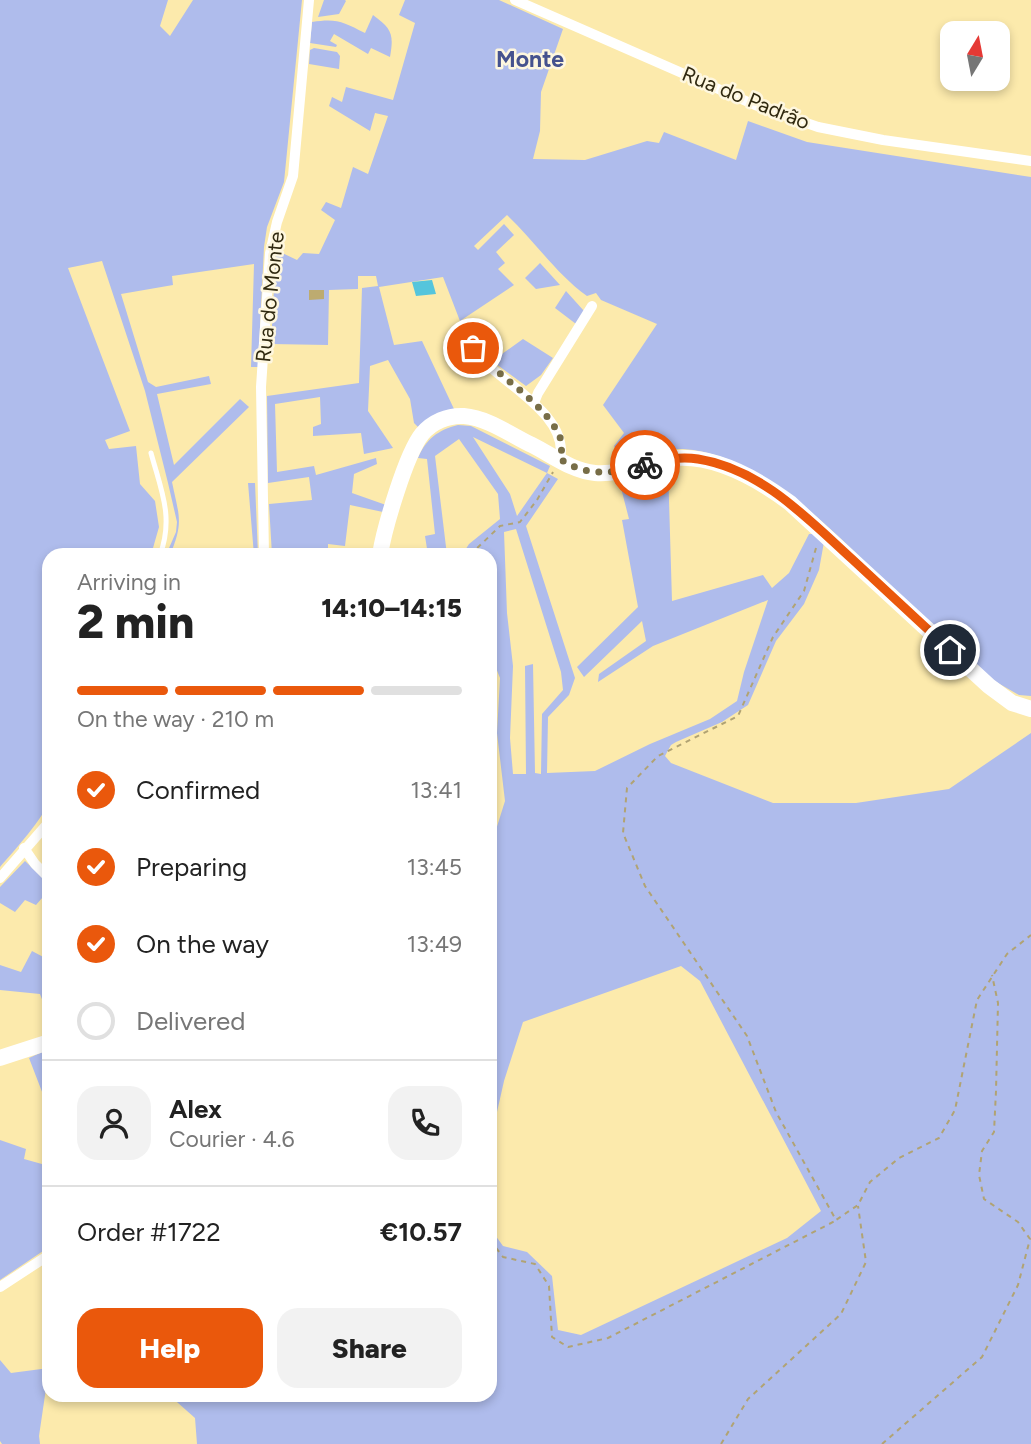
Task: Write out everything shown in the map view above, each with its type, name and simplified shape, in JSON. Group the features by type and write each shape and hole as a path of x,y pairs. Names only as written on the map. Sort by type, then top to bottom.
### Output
{"main road":[{"path":"381,548 412,450 422,434 440,420 457,416 475,418 560,459 571,467 600,474 674,458 708,461 738,472 771,489 790,503 989,687 1012,703 1031,709"},
{"path":"0,1058 42,1044"}],"street":[{"name":"Rua do Monte","path":"264,548 261,387 270,253 277,222 293,176 309,0"},
{"name":"Rua do Padrão","path":"515,0 755,105 807,124 883,140 1031,161"},
{"path":"534,403 592,306"},
{"path":"458,331 487,364 534,403 558,432 562,449 560,459"},
{"path":"0,878 42,829"},
{"path":"24,848 42,871"},
{"path":"0,1287 42,1260"}],"lane":[{"path":"151,453 167,512 167,537 163,548"}],"path":[{"path":"477,548 500,526 520,522 537,500 560,459"},
{"path":"823,532 804,591 773,638 738,716 658,756 650,764 627,788 623,833 645,886 747,1035 776,1112 836,1220"},
{"path":"497,1249 503,1257 535,1264 549,1286 552,1337 568,1347 608,1338 836,1220 858,1205 870,1182 899,1158 939,1138 955,1110 976,1000 1007,954 1031,935"},
{"path":"882,1444 982,1357 1018,1285 1030,1239 1018,1222 984,1199 979,1175 982,1151 994,1132 998,1003 992,974"},
{"path":"720,1444 748,1399 841,1314 866,1262 858,1205"}],"shaded area":[{"path":"0,0 168,0 160,26 170,36 193,0 302,0 284,182 267,227 264,247 258,367 251,367 254,264 172,276 173,285 121,294 148,382 156,387 209,376 211,384 157,394 174,465 240,399 249,407 172,482 179,519 172,548 169,548 177,522 168,483 145,391 102,261 68,268 130,431 105,440 109,449 136,446 140,484 155,501 159,527 153,548 42,548 42,814 0,867"},
{"path":"324,0 346,1 339,14 318,17"},
{"path":"405,0 499,0 563,29 541,92 540,131 533,159 585,160 647,141 659,143 664,132 736,160 748,121 807,142 1031,177 1031,696 1019,695 991,679 819,519 768,480 712,454 683,449 660,451 621,462 614,446 624,433 603,405 657,324 601,300 596,293 587,296 565,278 507,215 474,246 478,250 504,224 514,235 496,252 505,263 498,269 514,285 460,321 443,277 379,287 394,345 422,341 454,409 436,414 418,427 414,423 410,399 388,360 370,366 368,411 393,448 364,454 361,433 313,436 313,427 321,424 320,397 275,404 277,472 314,466 316,475 376,458 377,464 354,474 352,493 386,505 383,512 350,505 345,546 328,544 328,548 272,548 269,504 312,500 309,477 268,483 267,396 359,383 362,288 378,286 376,276 358,276 358,289 329,290 328,345 271,344 276,250 297,260 303,253 319,254 335,220 321,210 326,202 341,208 353,167 368,174 388,116 375,113 370,131 329,106 332,97 342,102 346,87 393,100 415,23 399,15"},
{"path":"373,15 390,33 390,57 371,48 368,54 334,34 330,41 337,45 336,47 310,43 312,22 340,22 365,33"},
{"path":"314,48 337,52 340,56 339,69 309,64 310,50"},
{"path":"540,263 560,285 536,289 525,278"},
{"path":"432,280 436,294 416,296 412,282"},
{"path":"566,291 584,311 576,324 555,308"},
{"path":"523,339 553,358 541,375 526,386 492,361"},
{"path":"458,425 471,426 550,466 547,473 558,479 526,526 575,678 569,695 548,717 547,773 595,771 710,719 737,701 768,600 653,646 598,682 599,674 646,641 642,621 584,677 577,667 638,607 622,520 629,519 620,484 615,484 618,478 668,466 672,601 763,575 772,588 789,573 809,534 817,534 824,542 819,570 804,604 776,641 748,705 722,722 671,745 665,756 671,763 773,803 856,803 949,789 1031,733 1031,1444 197,1444 195,1418 177,1402 497,1402 497,1238 503,1246 527,1252 552,1276 558,1330 581,1335 787,1238 821,1211 700,981 681,966 523,1022 497,1112 497,827 505,801 497,733 500,678 497,670 497,548 466,548 500,519 498,494 459,439 435,456 446,548 427,548 425,536 435,534 427,459 418,458 429,441 439,433","holes":["473,437 547,473 517,516 510,494","516,529 561,672 563,690 542,714 541,774 535,773 533,664 525,666 526,774 513,774 510,738 513,666 507,613 504,532"]},
{"path":"248,483 255,483 258,548 253,548"},
{"path":"25,861 42,877 42,898 36,905 25,900 15,912 0,903 0,887"},
{"path":"32,951 42,956 42,999 40,994 0,990 0,965 21,972"},
{"path":"42,1052 42,1092 29,1058"},
{"path":"0,1140 26,1149 24,1159 42,1164 42,1252 0,1280"},
{"path":"0,1360 11,1373 42,1369 44,1402 40,1444 2,1444"}],"building":[{"path":"309,290 324,290 324,299 309,300"}],"way so far":[{"path":"473,348 487,364 534,403 558,432 562,449 560,459 571,467 600,474 645,465"}],"district":[{"name":"Monte","path":"530,59"}],"route":[{"path":"645,465 674,458 708,461 738,472 771,489 813,522 950,650"}]}
